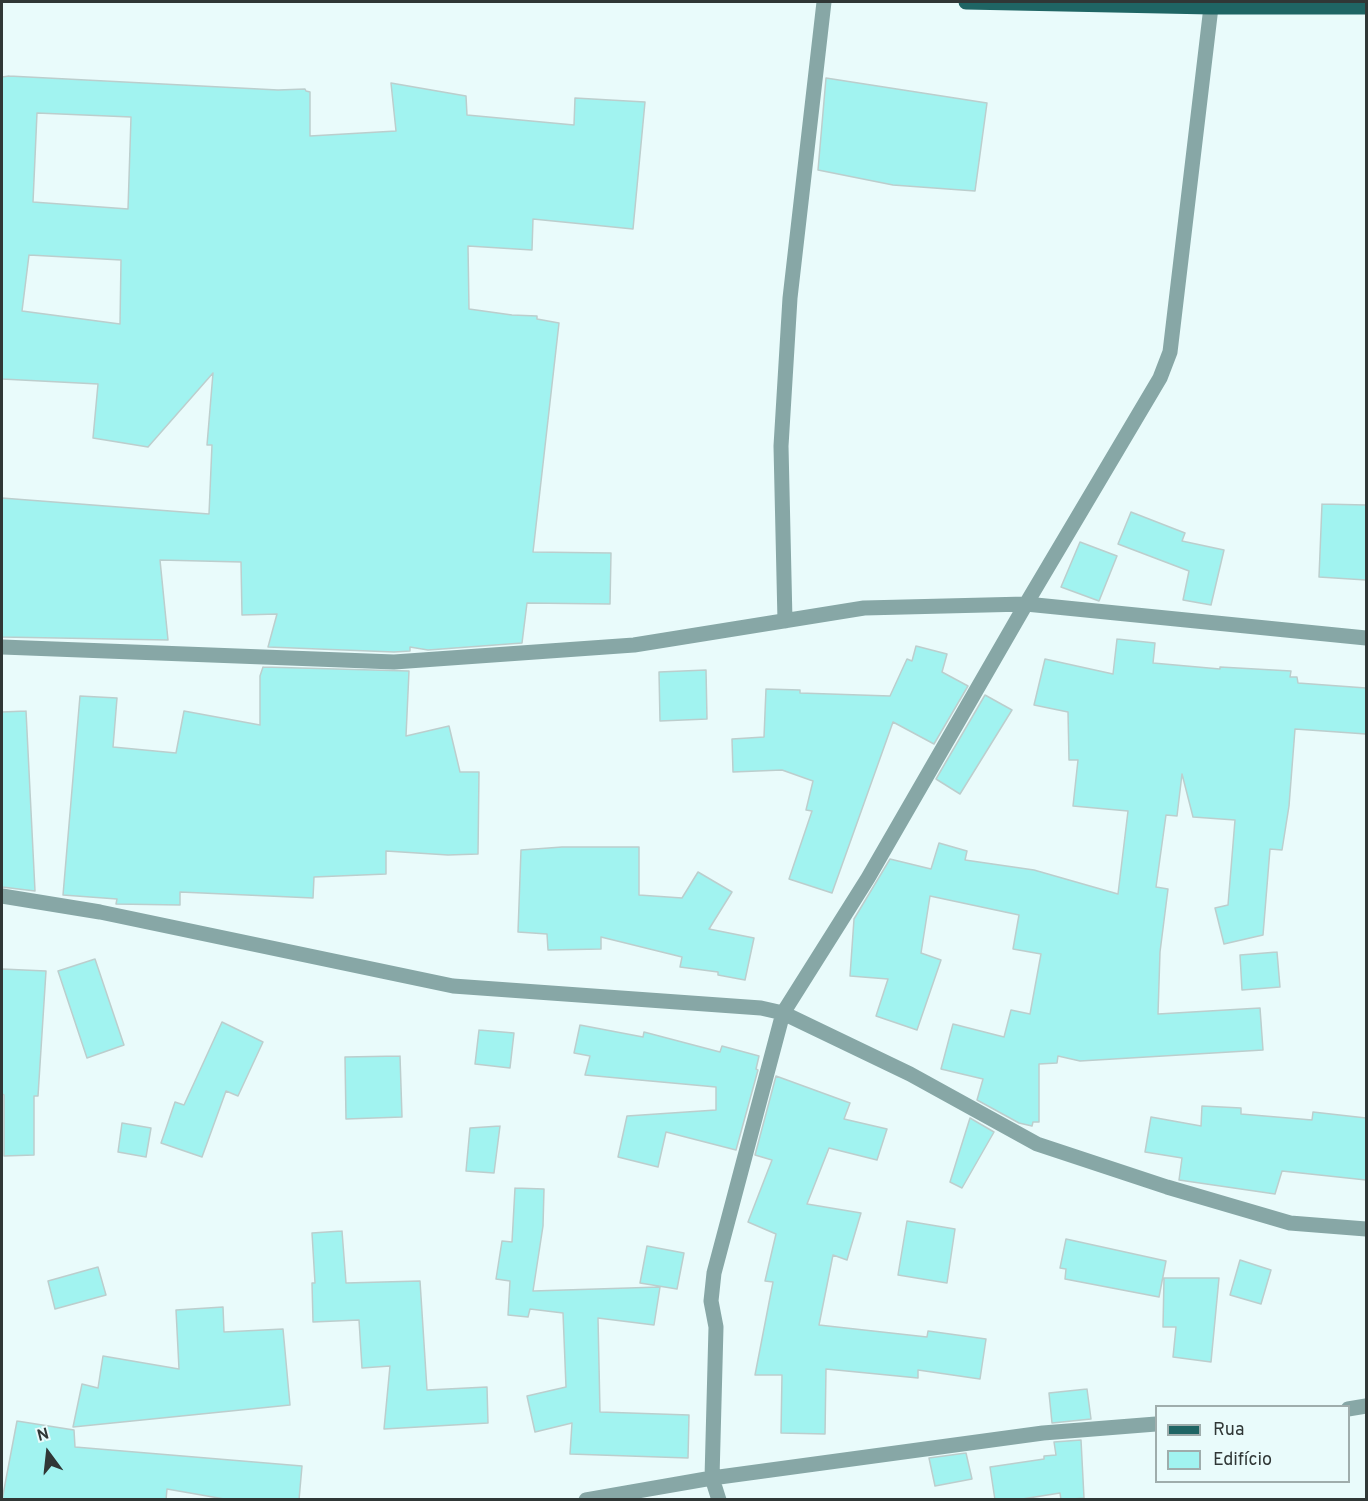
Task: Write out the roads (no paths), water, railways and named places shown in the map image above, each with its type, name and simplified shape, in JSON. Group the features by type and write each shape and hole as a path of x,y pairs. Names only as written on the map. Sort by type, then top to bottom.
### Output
{"main road":[{"path":"966,2 1211,7 1366,7"}],"street":[{"path":"785,621 781,446 790,298 824,2"},
{"path":"719,1500 712,1478 716,1327 711,1301 714,1273 783,1013 868,878 1160,378 1170,352 1211,7"},
{"path":"2,647 393,662 634,645 864,608 1026,604 1366,638"},
{"path":"2,896 112,915 453,986 761,1008 783,1013 910,1074 1036,1144 1167,1187 1290,1223 1366,1229"},
{"path":"1350,1409 1366,1407"},
{"path":"586,1500 712,1478 1043,1433 1155,1424"}]}
